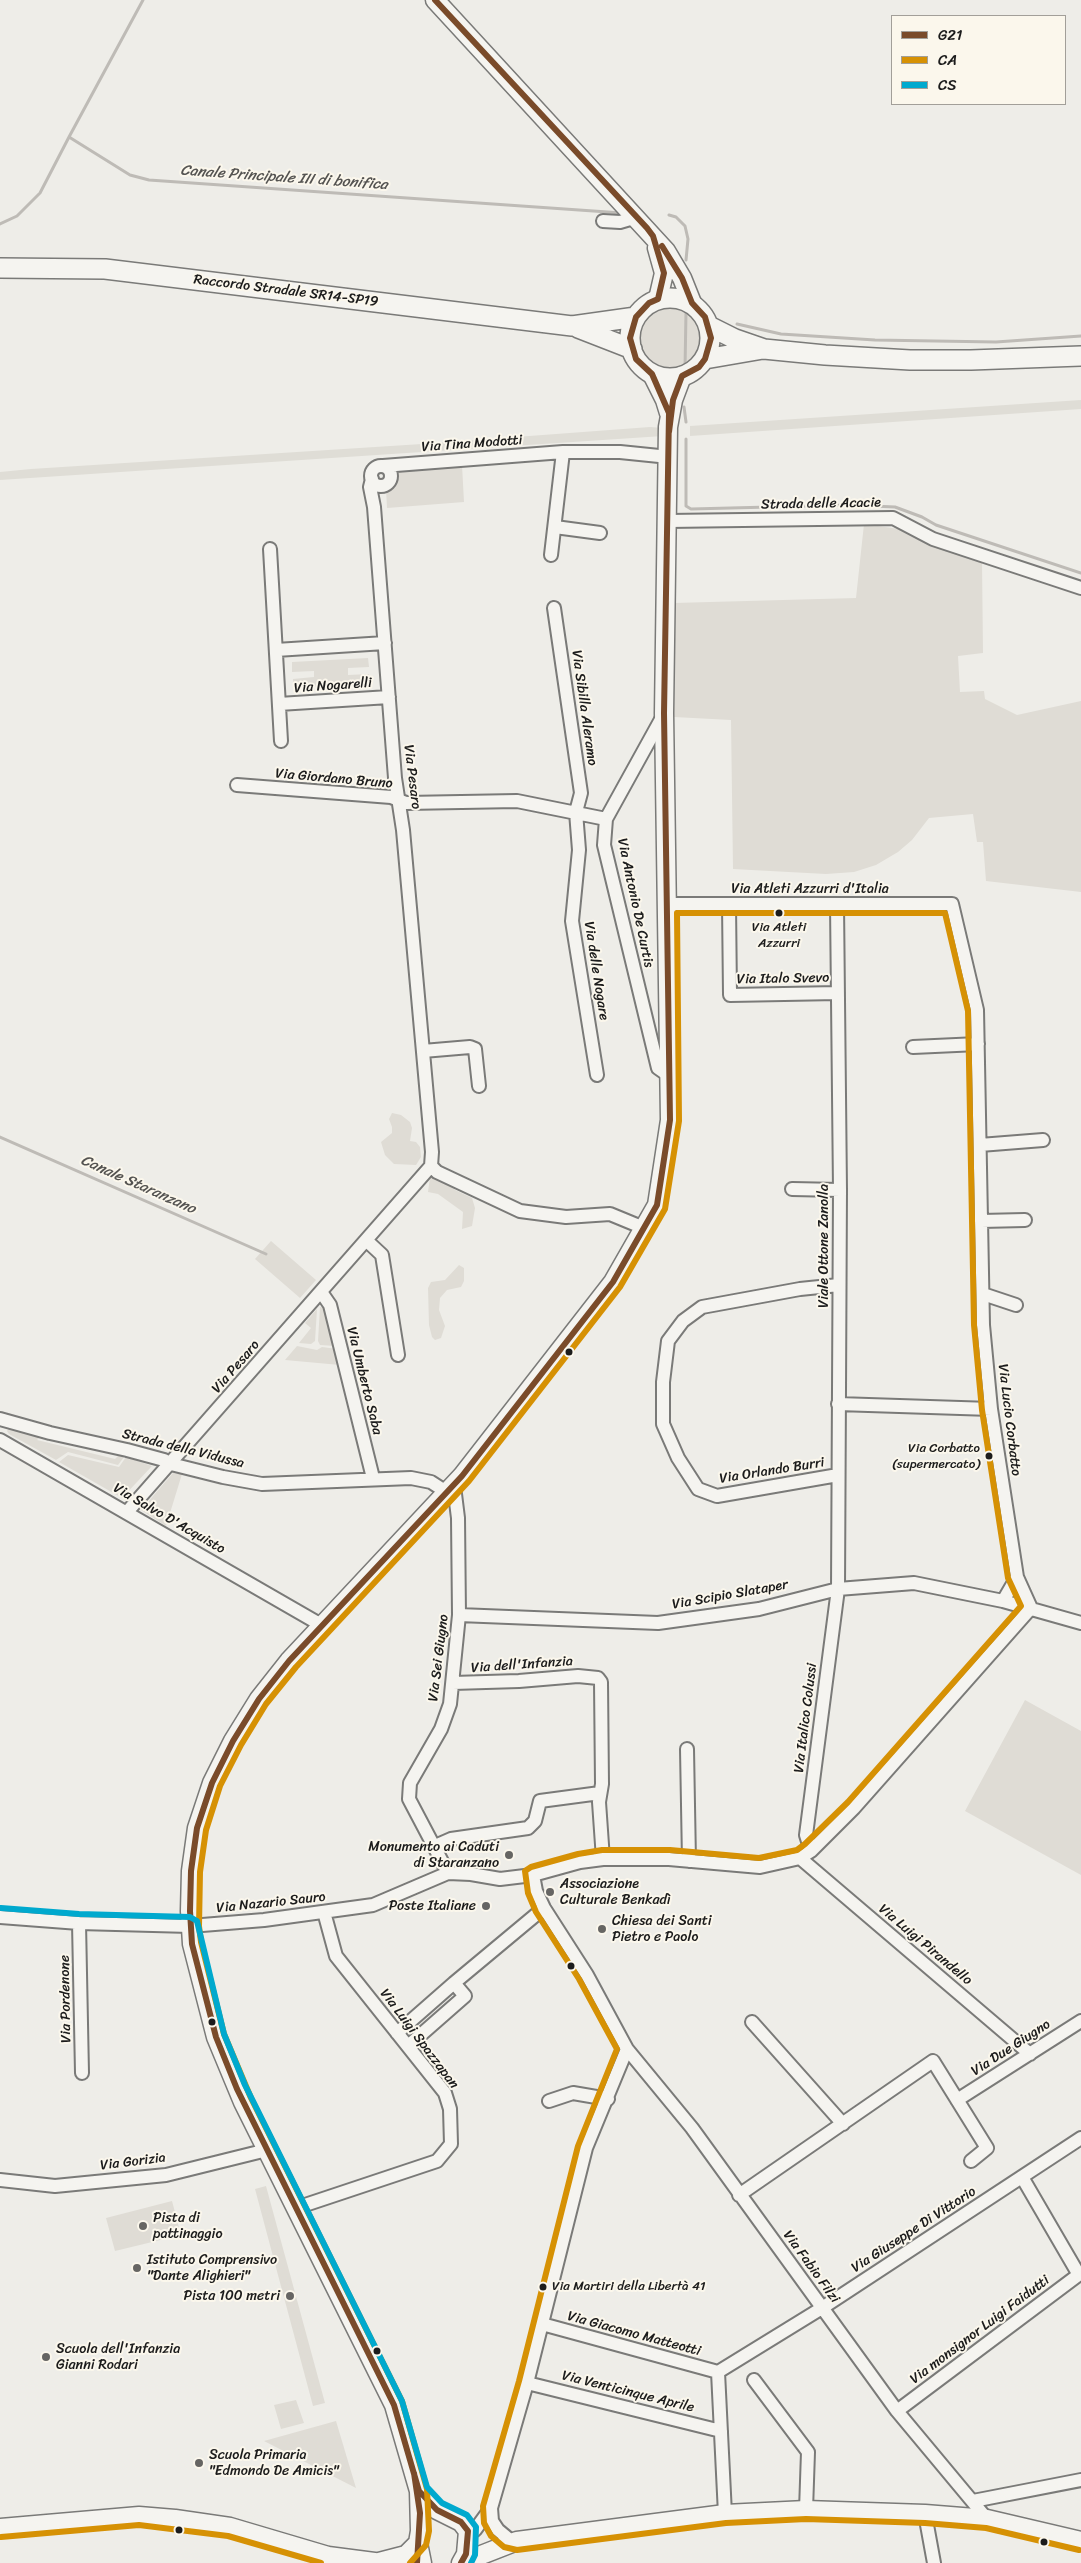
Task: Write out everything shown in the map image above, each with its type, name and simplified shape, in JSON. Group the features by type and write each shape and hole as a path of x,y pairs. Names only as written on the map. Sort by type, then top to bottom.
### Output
{"main road":[{"name":"Raccordo Stradale SR14-SP19","path":"0,268 43,267 124,271 572,326 632,350"},
{"path":"681,299 692,303 699,309 709,326 710,343 705,359 691,372 682,376 672,378 652,374 636,359 632,350 630,338 636,317 649,303 658,300 681,299"},
{"name":"Raccordo Stradale SR14-SP19","path":"572,326 636,317"},
{"path":"709,326 764,349"},
{"path":"705,359 764,349 910,360 1081,356"}],"street":[{"path":"434,0 637,217 666,251 692,303"},
{"path":"603,221 620,222 637,217"},
{"path":"653,236 664,273 658,300"},
{"path":"652,374 666,400 670,413"},
{"path":"419,2552 418,2491 394,2405 243,2102 216,2037 192,1944 190,1926 191,1871 197,1828 212,1784 233,1741 259,1699 290,1661 451,1490 613,1282 657,1205 670,1120 664,713 670,413 682,376"},
{"path":"551,555 563,452"},
{"name":"Via Tina Modotti","path":"383,466 563,452 620,452 669,457"},
{"name":"Via Pesaro","path":"128,1512 431,1166 432,1152 423,1051 400,800 395,778 374,507 370,487 377,482 375,468 383,466"},
{"name":"Strada delle Acacie","path":"668,521 893,518 933,539 1081,588"},
{"path":"555,527 600,533"},
{"name":"Via Nogarelli","path":"270,550 281,741"},
{"name":"Via Sibilla Aleramo","path":"554,608 581,793 576,812"},
{"path":"276,650 385,643"},
{"name":"Via Nogarelli","path":"279,704 389,697"},
{"name":"Via Antonio De Curtis","path":"664,713 606,819 604,845 658,1068 668,1075"},
{"name":"Via Giordano Bruno","path":"237,785 391,797 406,803 442,804 517,801 606,819"},
{"name":"Via delle Nogare","path":"576,812 579,850 572,921 597,1075"},
{"name":"Via Atleti Azzurri d'Italia","path":"668,904 952,904"},
{"name":"Via Italo Svevo","path":"729,904 730,995 838,992"},
{"name":"Viale Ottone Zanolla","path":"838,904 840,1190 838,1589"},
{"name":"Via Lucio Corbatto","path":"952,904 977,1010 982,1294 990,1410 1017,1577 1031,1608"},
{"path":"913,1047 978,1044"},
{"path":"423,1051 470,1047 475,1050 479,1086"},
{"path":"980,1145 1043,1140"},
{"path":"431,1166 443,1175 520,1211 566,1217 610,1214 644,1228"},
{"path":"792,1189 840,1190"},
{"path":"981,1221 1026,1220"},
{"path":"367,1241 382,1255 398,1356"},
{"name":"Via Orlando Burri","path":"838,1475 717,1496 698,1489 678,1458 663,1424 663,1382 668,1341 683,1321 702,1307 800,1289 839,1285"},
{"name":"Via Umberto Saba","path":"322,1292 332,1312 372,1478"},
{"path":"982,1294 1016,1305"},
{"path":"838,1404 990,1410"},
{"name":"Strada della Vidussa","path":"0,1418 50,1433 127,1450 164,1460 171,1464 223,1477 262,1484 372,1478 411,1478 427,1481 451,1490"},
{"name":"Via Salvo D'Acquisto","path":"0,1440 323,1626"},
{"name":"Via Sei Giugno","path":"448,1873 409,1799 410,1784 442,1729 450,1704 453,1684 460,1615 458,1518 451,1490"},
{"path":"1003,1601 1017,1577"},
{"name":"Via Scipio Slataper","path":"460,1615 658,1623 759,1608 838,1589 914,1583 1003,1601 1081,1623"},
{"name":"Via Italico Colussi","path":"811,1851 806,1835 838,1589"},
{"path":"448,1873 471,1874 500,1879 533,1875 580,1862 603,1859 760,1867 800,1858 811,1851 854,1808 1031,1608"},
{"name":"Via dell'Infanzia","path":"453,1684 519,1682 578,1676 598,1678 601,1682 602,1784 600,1793 603,1859"},
{"path":"687,1749 689,1862"},
{"path":"435,1846 451,1839 528,1828 536,1821 540,1801 600,1793"},
{"name":"Via Luigi Pirandello","path":"800,1858 1030,2054"},
{"name":"Via Nazario Sauro","path":"0,1918 79,1923 190,1926 373,1905 448,1873"},
{"name":"Via Fabio Filzi","path":"533,1875 536,1891 544,1908 587,1975 627,2049 692,2128 897,2411 987,2519"},
{"path":"397,2033 544,1908"},
{"name":"Via Luigi Spazzapan","path":"296,2208 437,2161 451,2144 450,2109 445,2093 336,1956 324,1912"},
{"name":"Via Pordenone","path":"79,1923 82,2073"},
{"path":"408,2046 465,1996 454,1983"},
{"name":"Via Due Giugno","path":"957,2100 1081,2021"},
{"path":"752,2022 843,2124"},
{"path":"468,2532 475,2530 491,2508 527,2383 586,2148 608,2099 627,2049"},
{"path":"739,2195 933,2061 987,2148 971,2161"},
{"path":"549,2101 573,2093 608,2099"},
{"name":"Via Giuseppe Di Vittorio","path":"718,2372 822,2308 1081,2138"},
{"name":"Via Gorizia","path":"0,2180 55,2186 166,2175 267,2150"},
{"path":"1022,2177 1080,2274"},
{"name":"Via monsignor Luigi Faidutti","path":"897,2411 1080,2274"},
{"name":"Via Giacomo Matteotti","path":"542,2324 718,2372"},
{"path":"718,2372 725,2514"},
{"path":"754,2380 808,2452 806,2510"},
{"name":"Via Venticinque Aprile","path":"527,2383 721,2431"},
{"path":"973,2501 1081,2480"},
{"path":"418,2491 445,2516 461,2522 468,2532 482,2540 513,2540 725,2514 806,2510 925,2514 987,2519 1081,2541"},
{"path":"491,2508 492,2521 498,2530 513,2540"},
{"path":"925,2514 934,2563"},
{"path":"400,2563 419,2552 427,2522 445,2516"},
{"path":"0,2528 103,2518 157,2517 230,2527 328,2556 380,2563 419,2552"},
{"path":"461,2563 466,2554 468,2532"},
{"path":"461,2563 513,2540"}],"shaded area":[{"path":"670,303 683,306 694,313 701,324 704,337 701,350 694,361 683,368 670,371 657,368 646,361 639,350 636,337 639,324 646,313 657,306"},
{"path":"1081,400 1081,409 690,436 690,426"},
{"path":"650,427 663,428 663,436 0,480 0,472 31,469 422,444"},
{"path":"462,465 464,502 387,508 386,488 394,480 394,469"},
{"path":"864,524 899,529 982,562 983,653 958,656 960,692 984,691 985,699 1017,715 1081,701 1081,892 986,881 983,842 977,842 973,814 929,818 912,840 898,852 876,865 854,872 826,874 733,869 731,720 674,717 674,603 856,598"},
{"path":"368,658 369,667 348,668 348,675 369,674 370,683 293,688 293,679 314,677 314,671 292,672 292,662"},
{"path":"392,1113 401,1115 410,1122 412,1128 410,1141 416,1142 420,1147 421,1157 416,1165 394,1164 385,1155 381,1142 392,1133 389,1119"},
{"path":"434,1175 450,1182 455,1190 472,1198 475,1208 472,1226 462,1229 463,1212 438,1194 428,1192 430,1177"},
{"path":"271,1241 316,1280 300,1298 255,1259"},
{"path":"459,1265 464,1268 464,1281 461,1287 447,1290 440,1298 439,1310 445,1326 441,1338 435,1340 432,1337 429,1325 428,1288 431,1282 445,1280"},
{"path":"320,1307 325,1308 335,1346 320,1345 318,1341"},
{"path":"317,1309 315,1341 311,1344 299,1343 311,1328 305,1323"},
{"path":"297,1346 317,1350 322,1347 337,1349 340,1365 285,1360"},
{"path":"9,1428 41,1436 37,1440 115,1459 119,1455 124,1457 118,1465 68,1452 56,1460 9,1434 7,1431"},
{"path":"68,1455 119,1467 126,1457 152,1466 122,1498 59,1462"},
{"path":"173,1473 182,1474 166,1526 141,1510"},
{"path":"1025,1700 1081,1731 1081,1875 965,1811"},
{"name":"Pista 100 metri","path":"266,2186 325,2403 313,2406 255,2189"},
{"name":"Pista di pattinaggio","path":"172,2201 181,2235 115,2251 106,2218"},
{"path":"296,2400 304,2423 281,2429 274,2405"},
{"path":"336,2421 356,2488 264,2441"}],"waterway":[{"path":"69,137 143,0"},
{"name":"Canale Principale III di bonifica","path":"0,224 17,216 40,193 69,137 130,175 149,180 622,213"},
{"name":"Canale Principale III di bonifica","path":"669,215 676,217 685,226 688,239 686,260"},
{"name":"Canale Principale III di bonifica","path":"685,369 686,312"},
{"path":"737,324 781,334 875,340 996,342 1081,336"},
{"name":"Canale Principale III di bonifica","path":"684,407 686,422"},
{"name":"Canale Principale III di bonifica","path":"686,439 686,506 691,509 849,505 895,507 922,517 936,525 1081,573"},
{"name":"Canale Staranzano","path":"0,1137 266,1254"}],"transit line":[{"name":"G21","path":"435,0 647,228 653,236 664,273 658,299 649,303 636,317 630,338 636,359 652,374 669,413 664,713 670,1120 657,1205 613,1282 462,1476 289,1661 259,1699 233,1741 212,1783 197,1828 191,1871 190,1911 192,1944 216,2037 237,2089 394,2405 419,2491 437,2510 461,2522 468,2531 466,2554 461,2563"},
{"name":"G21","path":"662,246 682,278 692,303 705,317 711,338 705,359 699,367 682,376 673,400 669,432"},
{"name":"CA","path":"410,2563 426,2545 429,2531 427,2489 402,2401 251,2098 224,2034 201,1942 199,1926 200,1872 206,1830 220,1786 241,1745 266,1704 296,1667 469,1481 620,1287 665,1209 679,1121 677,913 945,913 968,1011 974,1325 982,1410 1008,1578 1021,1606 848,1802 797,1850 759,1858 670,1850 602,1850 578,1854 531,1867 525,1871 528,1893 536,1912 579,1979 617,2049 578,2146 519,2381 483,2506 484,2523 491,2536 504,2547 517,2550 726,2523 806,2519 925,2523 986,2528 1079,2550"},
{"name":"CS","path":"1,1908 79,1914 190,1917 197,1921 224,2034 245,2085 402,2401 427,2487 442,2503 467,2515 476,2527 475,2555 471,2563"},
{"name":"G21","path":"414,2473 420,2513 417,2563"},
{"name":"CA","path":"1,2537 139,2525 228,2536 321,2563"}],"place":[{"name":"Via Atleti Azzurri","path":"779,913"},
{"name":"Via Corbatto (supermercato)","path":"989,1456"},
{"name":"Monumento ai Caduti di Staranzano","path":"509,1855"},
{"name":"Associazione Culturale Benkadì","path":"550,1892"},
{"name":"Poste Italiane","path":"486,1906"},
{"name":"Chiesa dei Santi Pietro e Paolo","path":"602,1929"},
{"name":"Pista di pattinaggio","path":"143,2226"},
{"name":"Istituto Comprensivo \"Dante Alighieri\"","path":"137,2268"},
{"name":"Via Martiri della Libertà 41","path":"543,2287"},
{"name":"Pista 100 metri","path":"290,2296"},
{"name":"Scuola dell'Infanzia Gianni Rodari","path":"46,2357"},
{"name":"Scuola Primaria \"Edmondo De Amicis\"","path":"199,2463"}]}
